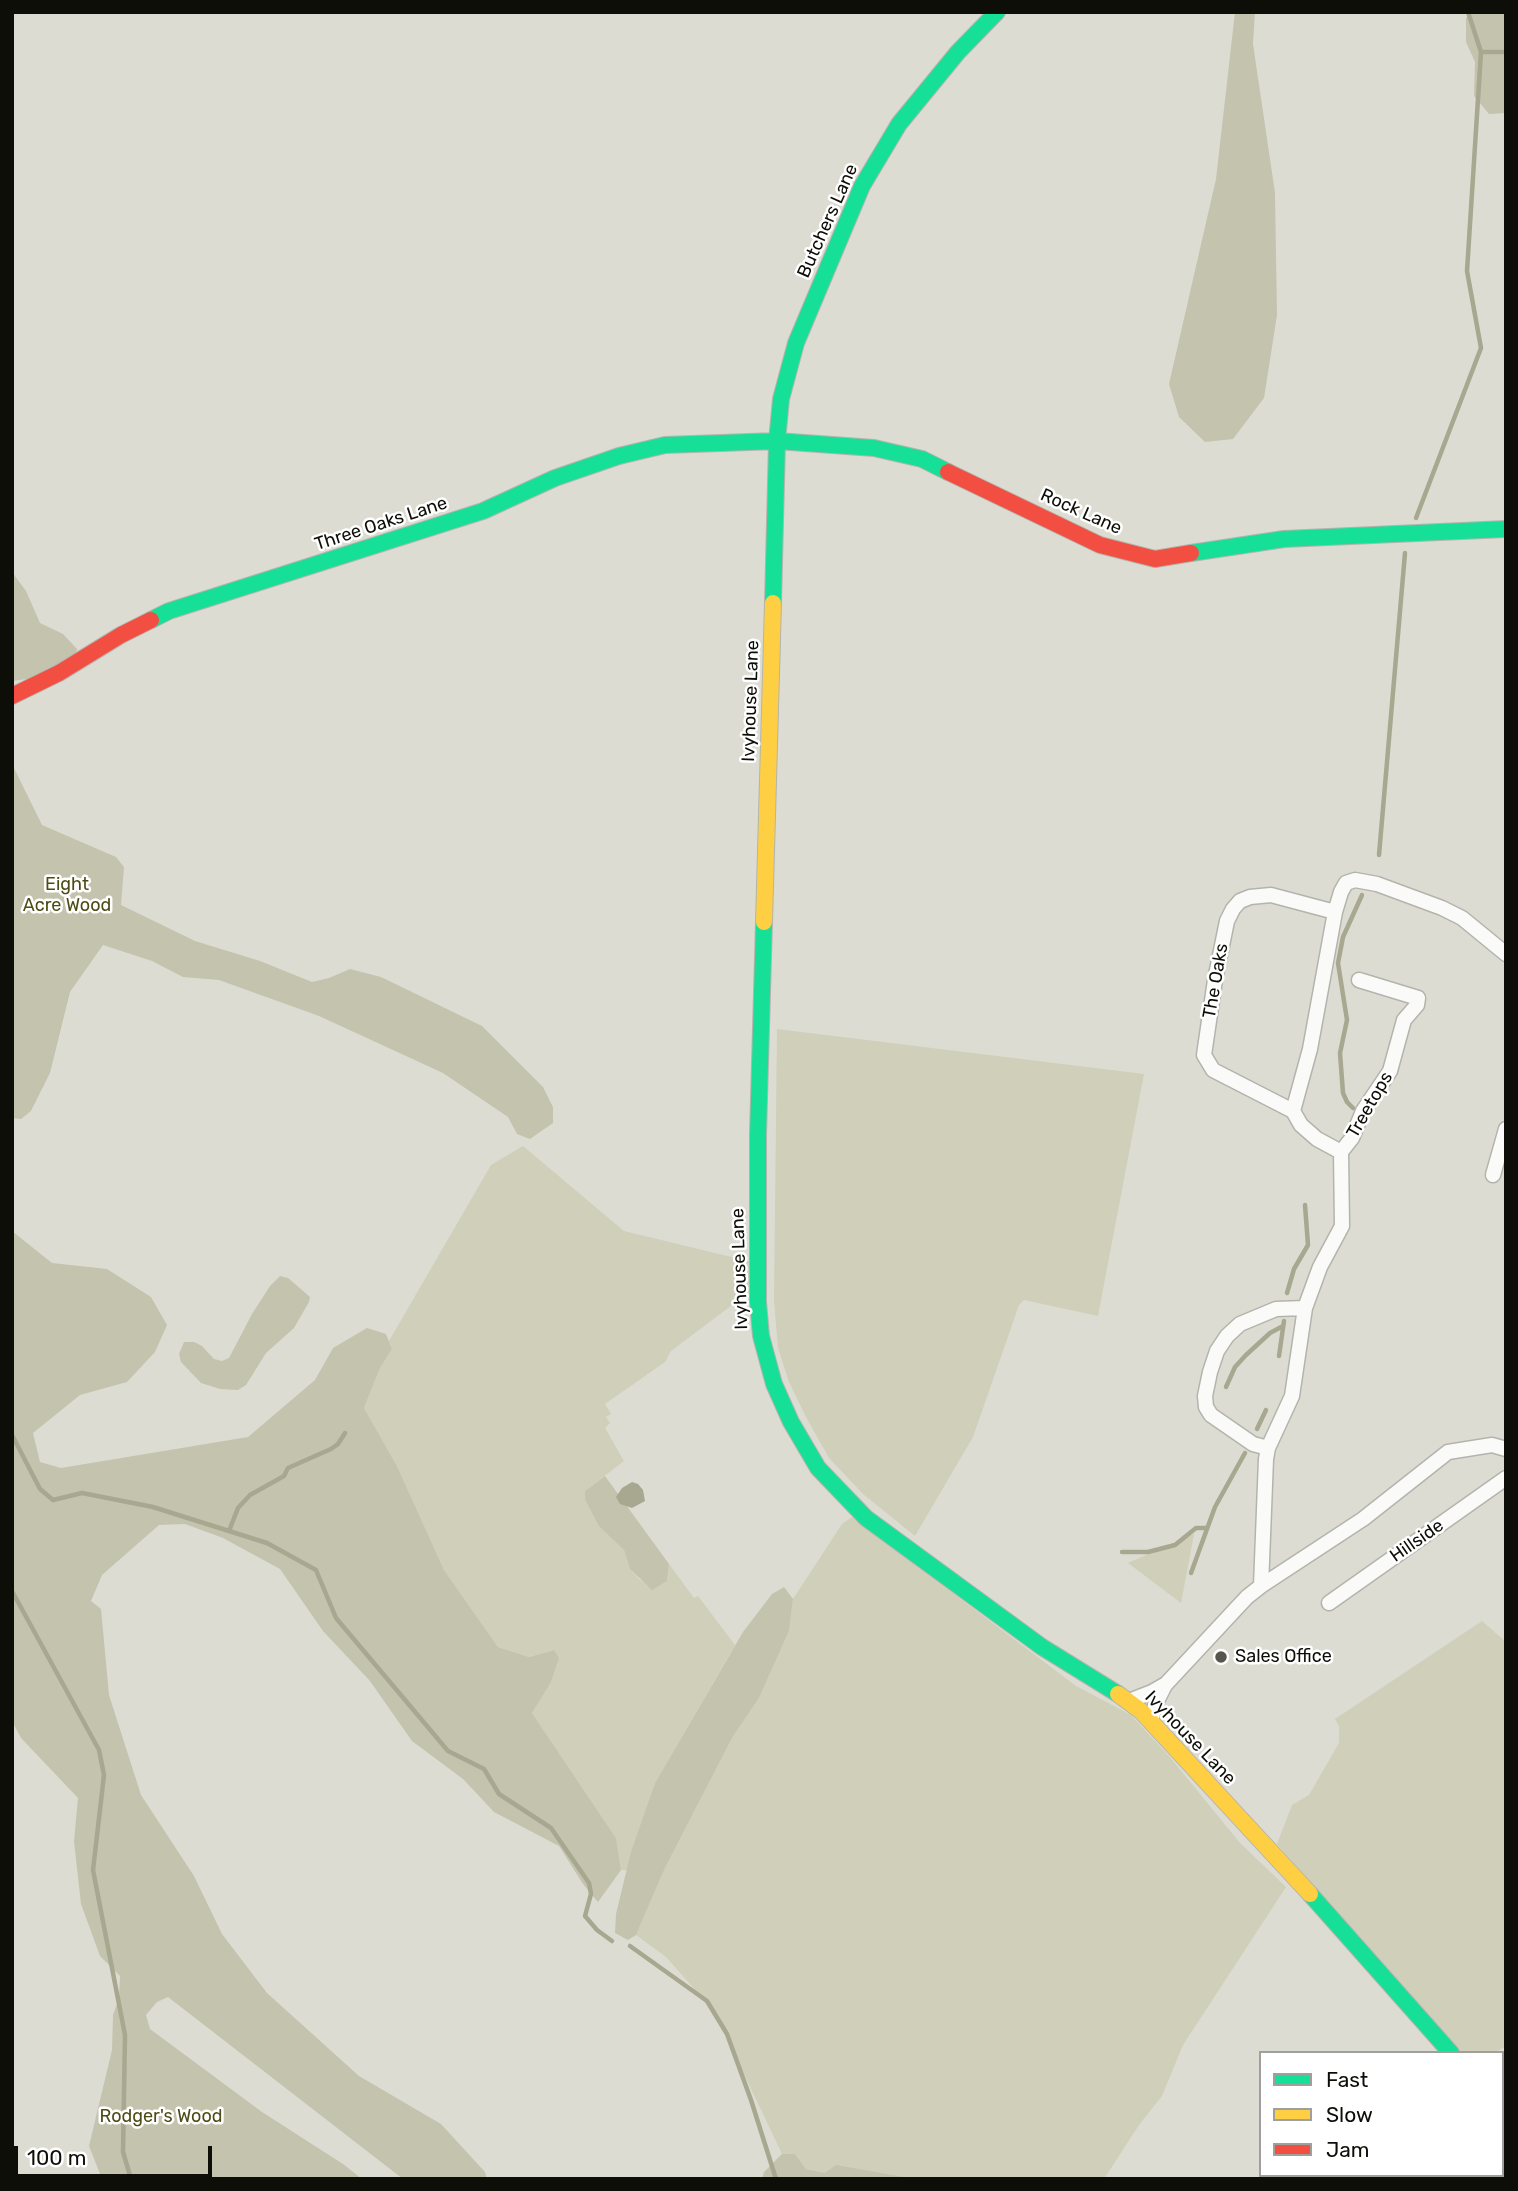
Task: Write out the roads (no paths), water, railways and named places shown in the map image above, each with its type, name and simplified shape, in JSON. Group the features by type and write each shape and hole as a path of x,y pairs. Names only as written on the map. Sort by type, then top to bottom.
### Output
{"street":[{"name":"Butchers Lane","path":"777,441 781,399 796,343 862,186 899,124 958,52 997,12"},
{"name":"Rock Lane","path":"777,441 874,448 922,458 1100,545 1155,559 1284,539 1506,529"},
{"name":"Three Oaks Lane","path":"12,696 59,673 121,635 169,611 483,511 555,478 619,456 665,444 777,441"},
{"name":"Ivyhouse Lane","path":"777,441 758,1147 759,1319 769,1368 779,1398 809,1454 828,1481 866,1518 1042,1647 1129,1702 1151,1721 1400,1992 1449,2051"},
{"path":"1261,1586 1264,1468 1268,1448 1293,1396 1305,1308 1320,1267 1342,1226 1341,1152 1317,1139 1301,1125 1293,1111 1310,1049 1335,912 1346,883 1355,880 1377,884 1442,908 1462,918 1506,954"},
{"name":"The Oaks","path":"1293,1111 1213,1070 1204,1055 1227,920 1240,901 1270,895 1335,912"},
{"name":"Treetops","path":"1341,1152 1352,1138 1363,1111 1390,1071 1404,1020 1417,1005 1418,998 1359,980"},
{"path":"1493,1175 1506,1129"},
{"path":"1268,1448 1253,1444 1211,1415 1206,1407 1205,1396 1210,1372 1217,1350 1240,1324 1276,1309 1305,1308"},
{"path":"1151,1721 1156,1703 1166,1684 1247,1597 1261,1586 1363,1519 1424,1473 1448,1451 1492,1445 1506,1449"},
{"name":"Hillside","path":"1329,1603 1506,1478"},
{"path":"1129,1702 1166,1684"}],"waterway":[{"path":"1416,518 1481,348 1467,271 1481,52 1468,12"},
{"path":"1481,52 1506,52"},
{"path":"1379,855 1405,553"},
{"path":"1353,1108 1343,1093 1340,1053 1347,1020 1338,963 1343,937 1362,895"},
{"path":"1287,1293 1294,1269 1308,1245 1305,1205"},
{"path":"1279,1356 1284,1321"},
{"path":"1226,1387 1235,1367 1246,1355 1270,1333 1283,1326"},
{"path":"1257,1429 1266,1410"},
{"path":"229,1531 238,1508 250,1495 284,1476 288,1468 331,1449 345,1433"},
{"path":"12,1435 40,1489 53,1500 82,1493 153,1507 267,1543 316,1570 336,1618 448,1751 484,1769 499,1794 551,1828 589,1883 591,1894 585,1916 597,1930 612,1941"},
{"path":"1191,1573 1215,1507 1245,1453"},
{"path":"1122,1552 1148,1552 1175,1545 1196,1528 1207,1528"},
{"path":"12,1591 99,1750 104,1775 93,1870 125,2035 123,2152 131,2179"},
{"path":"630,1946 707,2001 727,2034 776,2179"}],"place":[{"name":"Sales Office","path":"1221,1657"}],"park label":[{"name":"Eight Acre Wood","path":"67,896"},
{"name":"Rodger's Wood","path":"161,2117"}]}
